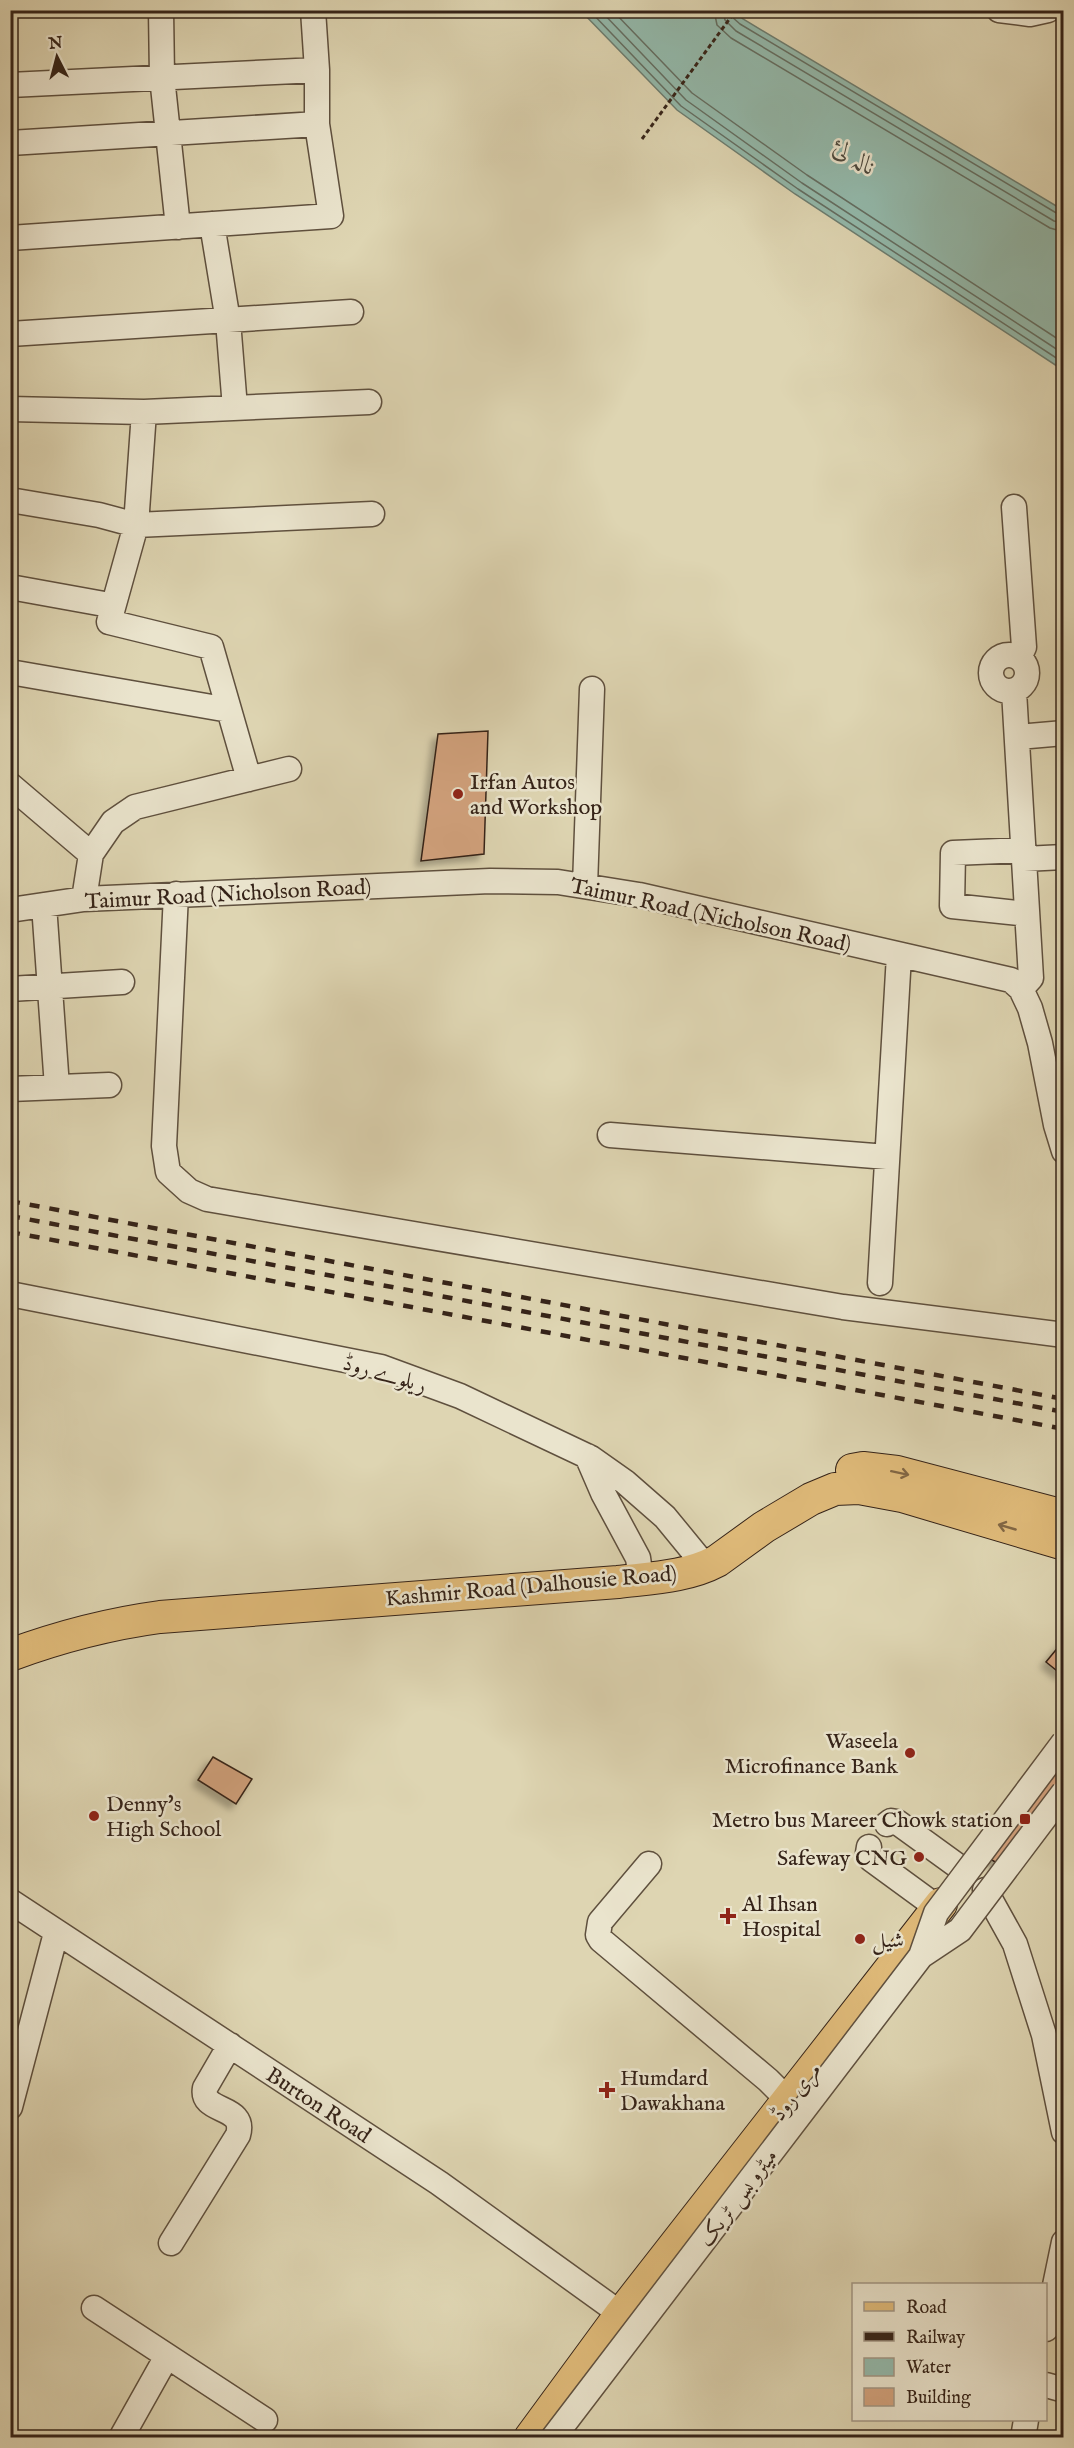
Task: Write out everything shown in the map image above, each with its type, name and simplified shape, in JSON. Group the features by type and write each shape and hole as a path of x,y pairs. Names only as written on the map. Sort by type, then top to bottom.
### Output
{"main road":[{"name":"Kashmir Road (Dalhousie Road)","path":"699,1558 741,1527 768,1500 822,1476 863,1468 897,1472 1064,1516"},
{"name":"Kashmir Road (Dalhousie Road)","path":"10,1655 106,1626 160,1617 639,1569 699,1558 835,1489 873,1489 1064,1544"},
{"name":"Kashmir Road (Dalhousie Road)","path":"10,1634 44,1622 117,1603 639,1569"},
{"name":"مری روڈ","path":"568,2438 976,1881 1064,1744"},
{"name":"مری روڈ","path":"530,2438 621,2314 938,1908 976,1881 1064,1790"},
{"path":"597,2348 621,2367"}],"street":[{"path":"161,10 162,77 170,133 178,226"},
{"path":"10,238 331,216 317,124 317,70 313,10"},
{"path":"999,10 1030,14 1048,10"},
{"path":"10,69 11,85 317,70"},
{"path":"10,143 317,124"},
{"path":"212,224 228,321 235,408"},
{"path":"10,334 351,312"},
{"path":"10,409 144,412 369,402"},
{"path":"144,412 136,525 109,622 211,647 249,779"},
{"path":"10,500 99,515 136,525 372,514"},
{"path":"1014,507 1024,647 1019,658 1010,655 1000,658 993,666 991,676 995,685 1004,691 1014,691 1031,978 1022,989 1040,1043 1060,1124 1064,1151"},
{"path":"10,587 104,604"},
{"path":"10,672 229,710"},
{"path":"585,886 592,689"},
{"path":"1018,737 1064,734"},
{"path":"84,898 91,854 113,822 135,807 289,769"},
{"path":"10,785 91,854"},
{"path":"1027,914 952,906 953,853 1064,857"},
{"name":"Taimur Road (Nicholson Road)","path":"10,910 84,898 490,881 558,882 639,895 1011,980 1022,989"},
{"path":"176,894 164,1146 168,1172 189,1191 207,1200 843,1307 1064,1335"},
{"path":"44,905 57,1087"},
{"path":"880,1283 899,955"},
{"path":"10,989 122,981"},
{"path":"10,1089 109,1086"},
{"path":"610,1135 887,1157"},
{"name":"ریلوے روڈ","path":"10,1294 381,1367 460,1396 586,1456 625,1482 665,1517 699,1558"},
{"path":"586,1456 639,1569"},
{"name":"میٹرو بس ٹریک","path":"553,2438 921,1956 936,1913 1064,1744"},
{"name":"میٹرو بس ٹریک","path":"921,1956 960,1930 1064,1790"},
{"path":"887,1824 891,1821 897,1822 976,1881 1015,1944 1044,2035 1064,2132"},
{"path":"869,1847 868,1853 872,1859 938,1908"},
{"path":"649,1864 600,1922 598,1935 601,1940 768,2080 788,2100"},
{"name":"Burton Road","path":"10,1901 440,2183 621,2314"},
{"path":"10,2107 56,1933"},
{"path":"171,2243 238,2135 240,2127 237,2117 207,2100 204,2094 205,2088 230,2045"},
{"path":"1047,2324 1064,2242"},
{"path":"94,2308 265,2420"},
{"path":"121,2438 167,2356"},
{"path":"1047,2385 1064,2390"},
{"path":"1023,2438 1026,2421"}],"path":[{"path":"642,139 736,10"}],"water":[{"name":"نالہ لئ","path":"581,11 734,11 743,19 1063,210 1063,370 795,194 677,110"}],"building":[{"name":"Irfan Autos and Workshop","path":"488,731 484,854 421,861 438,734"},
{"path":"1064,1640 1064,1672 1061,1674 1046,1662"},
{"path":"213,1757 252,1779 236,1804 198,1780"},
{"name":"Metro bus Mareer Chowk station","path":"1064,1758 1064,1781 1000,1865 987,1857"}],"railway":[{"path":"10,1201 1064,1399"},
{"path":"10,1216 1064,1412"},
{"path":"10,1232 1064,1429"}],"place":[{"name":"Irfan Autos and Workshop","path":"458,794"},
{"name":"Waseela Microfinance Bank","path":"910,1753"},
{"name":"Denny's High School","path":"94,1816"},
{"name":"Metro bus Mareer Chowk station","path":"1025,1819"},
{"name":"Safeway CNG","path":"919,1857"},
{"name":"Al Ihsan Hospital","path":"728,1916"},
{"name":"شیل","path":"860,1939"},
{"name":"Humdard Dawakhana","path":"607,2090"}]}
